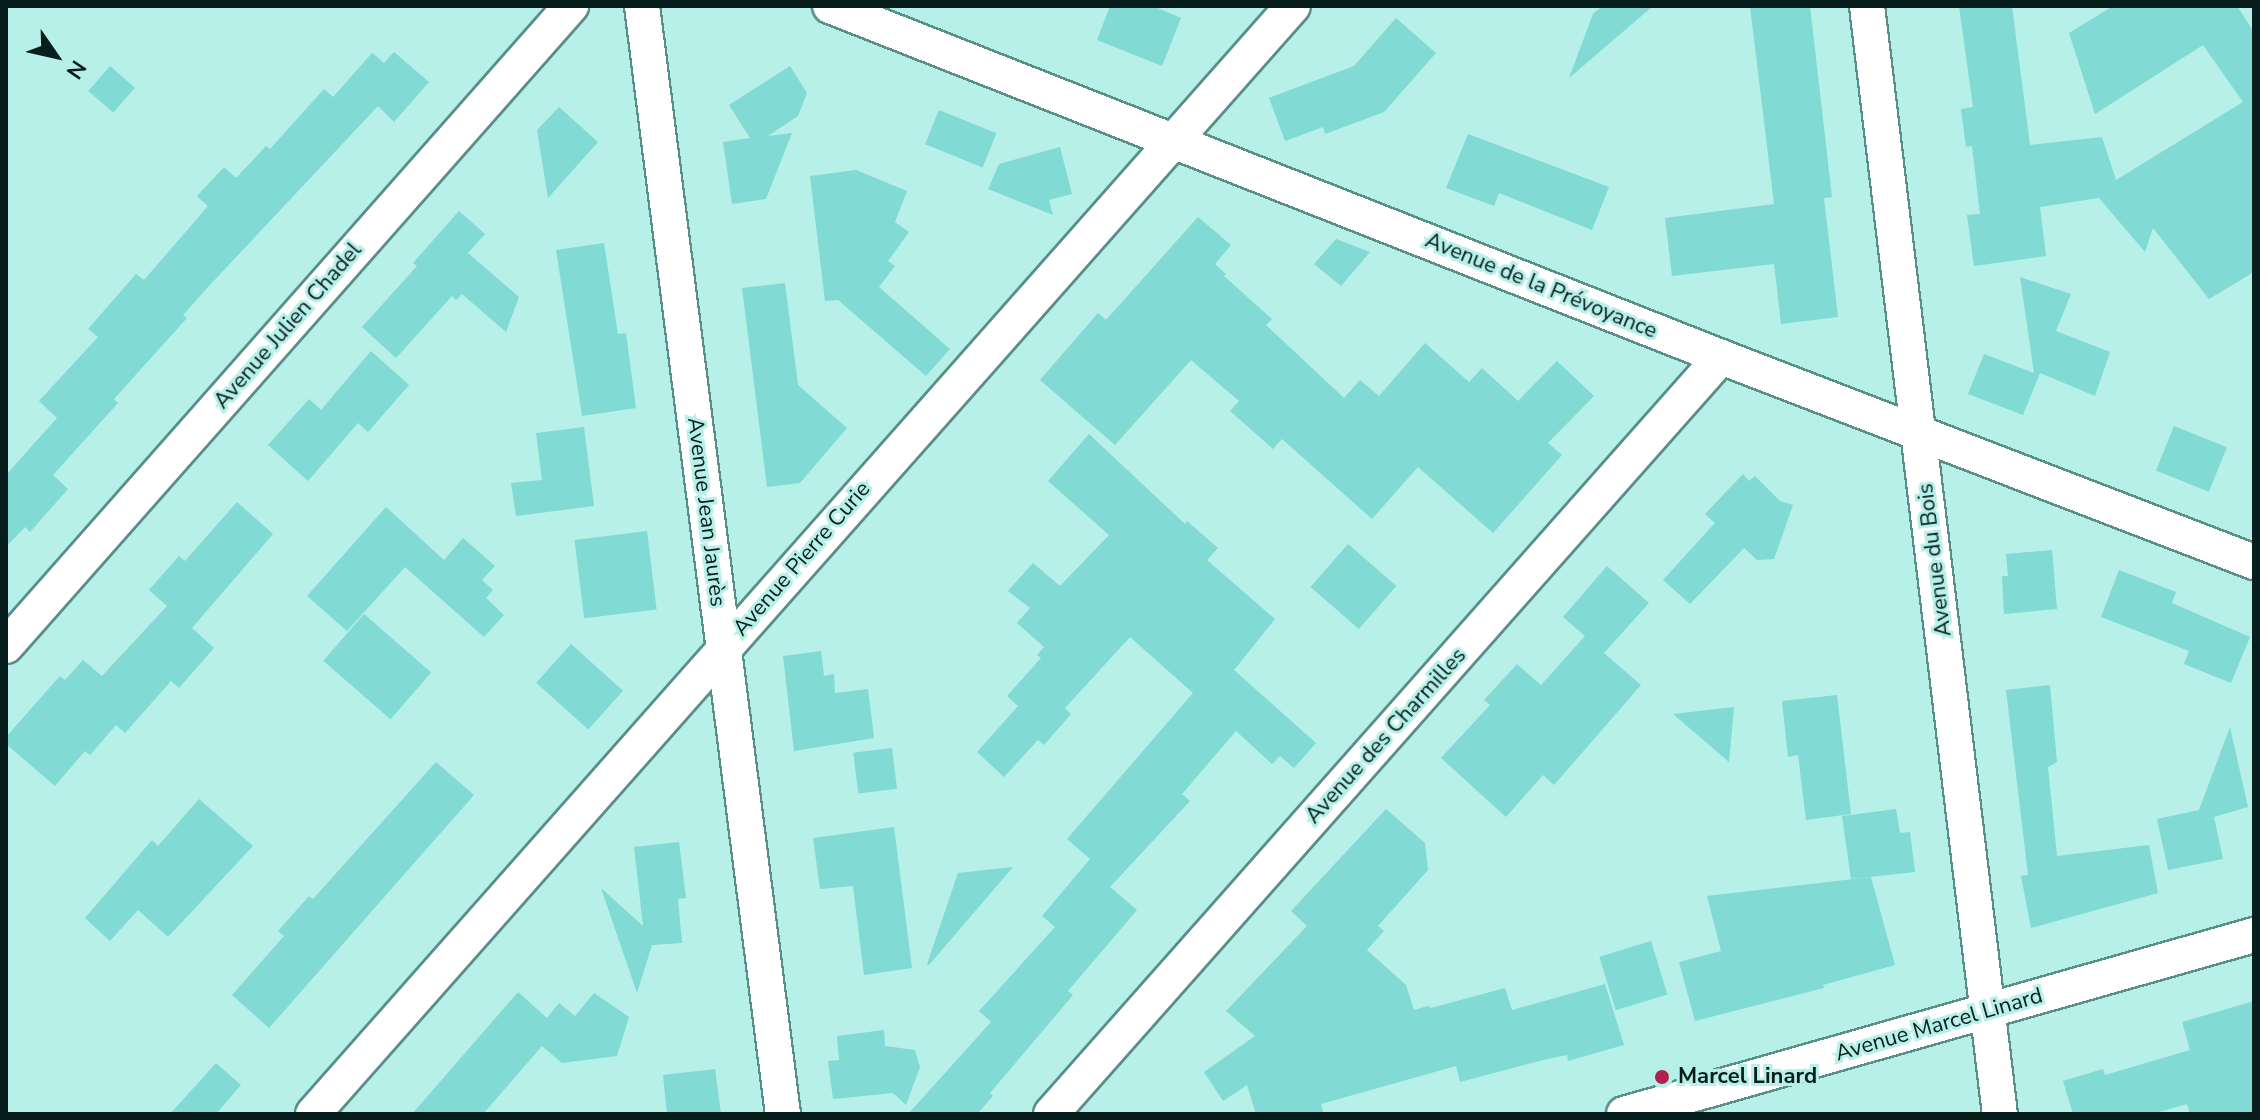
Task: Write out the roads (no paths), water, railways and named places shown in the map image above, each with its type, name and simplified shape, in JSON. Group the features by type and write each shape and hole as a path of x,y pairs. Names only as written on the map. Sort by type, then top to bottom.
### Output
{"street":[{"name":"Avenue Julien Chadel","path":"6,646 571,6"},
{"name":"Avenue Jean Jaurès","path":"642,6 783,1114"},
{"name":"Avenue de la Prévoyance","path":"830,6 1721,357 2254,562"},
{"name":"Avenue Pierre Curie","path":"313,1114 1293,6"},
{"name":"Avenue du Bois","path":"1867,6 2000,1114"},
{"name":"Avenue des Charmilles","path":"1051,1114 1721,357"},
{"name":"Avenue Marcel Linard","path":"1624,1114 2254,935"}],"place":[{"name":"Marcel Linard","path":"1662,1077"}]}
